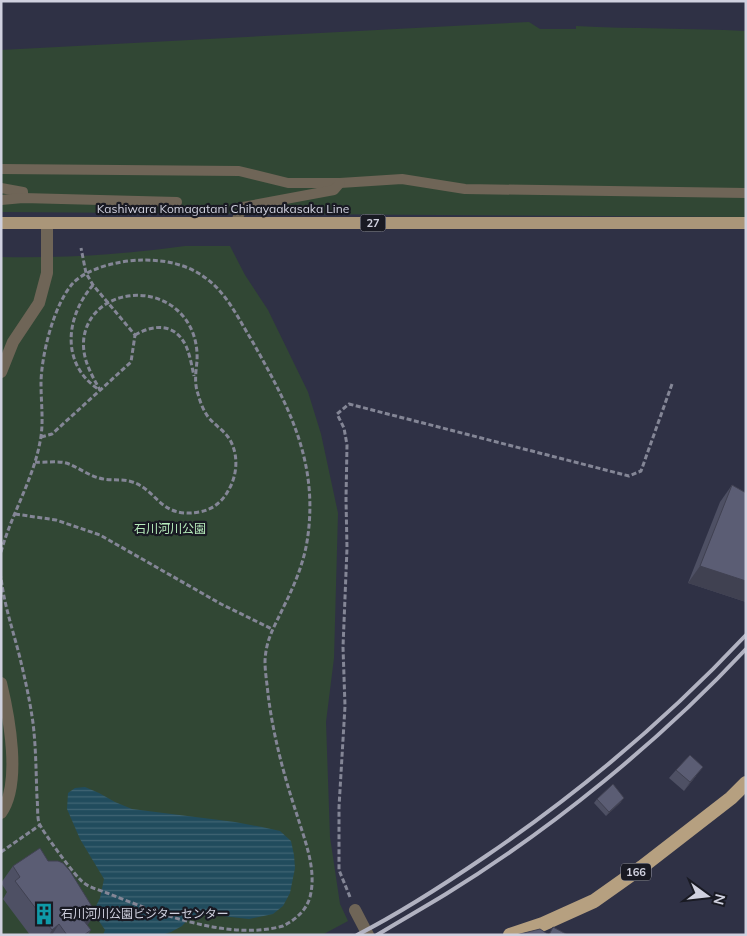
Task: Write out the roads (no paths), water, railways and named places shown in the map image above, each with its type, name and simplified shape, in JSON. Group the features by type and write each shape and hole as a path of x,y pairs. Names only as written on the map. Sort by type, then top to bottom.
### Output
{"highway":[{"name":"166","path":"510,935 543,924 594,901 642,867 731,798 746,782"}],"main road":[{"name":"Kashiwara Komagatani Chihayaakasaka Line","path":"1,223 746,223"}],"street":[{"path":"1,372 13,342 39,303 47,273 47,224"},
{"path":"1,683 9,718 13,778 1,813"},
{"path":"355,910 368,935"}],"lane":[{"path":"1,169 239,171 288,183 340,183 402,178 465,189 746,193"},
{"path":"235,223 243,206 334,190 340,183"},
{"path":"1,188 23,192 23,198"},
{"path":"1,200 23,198 178,202"}],"water":[{"path":"85,787 132,809 235,822 280,831 291,841 295,868 290,893 283,906 273,914 249,919 204,914 190,917 182,926 162,935 103,935 105,930 93,912 100,898 104,879 80,839 67,809 68,793 75,788"}],"railway":[{"path":"357,935 439,887 486,856 589,780 686,696 746,635"},
{"path":"377,935 486,869 565,812 678,717 746,649"}],"place":[{"name":"石川河川公園ビジターセンター","path":"44,914"}],"park label":[{"name":"石川河川公園","path":"170,529"}]}
